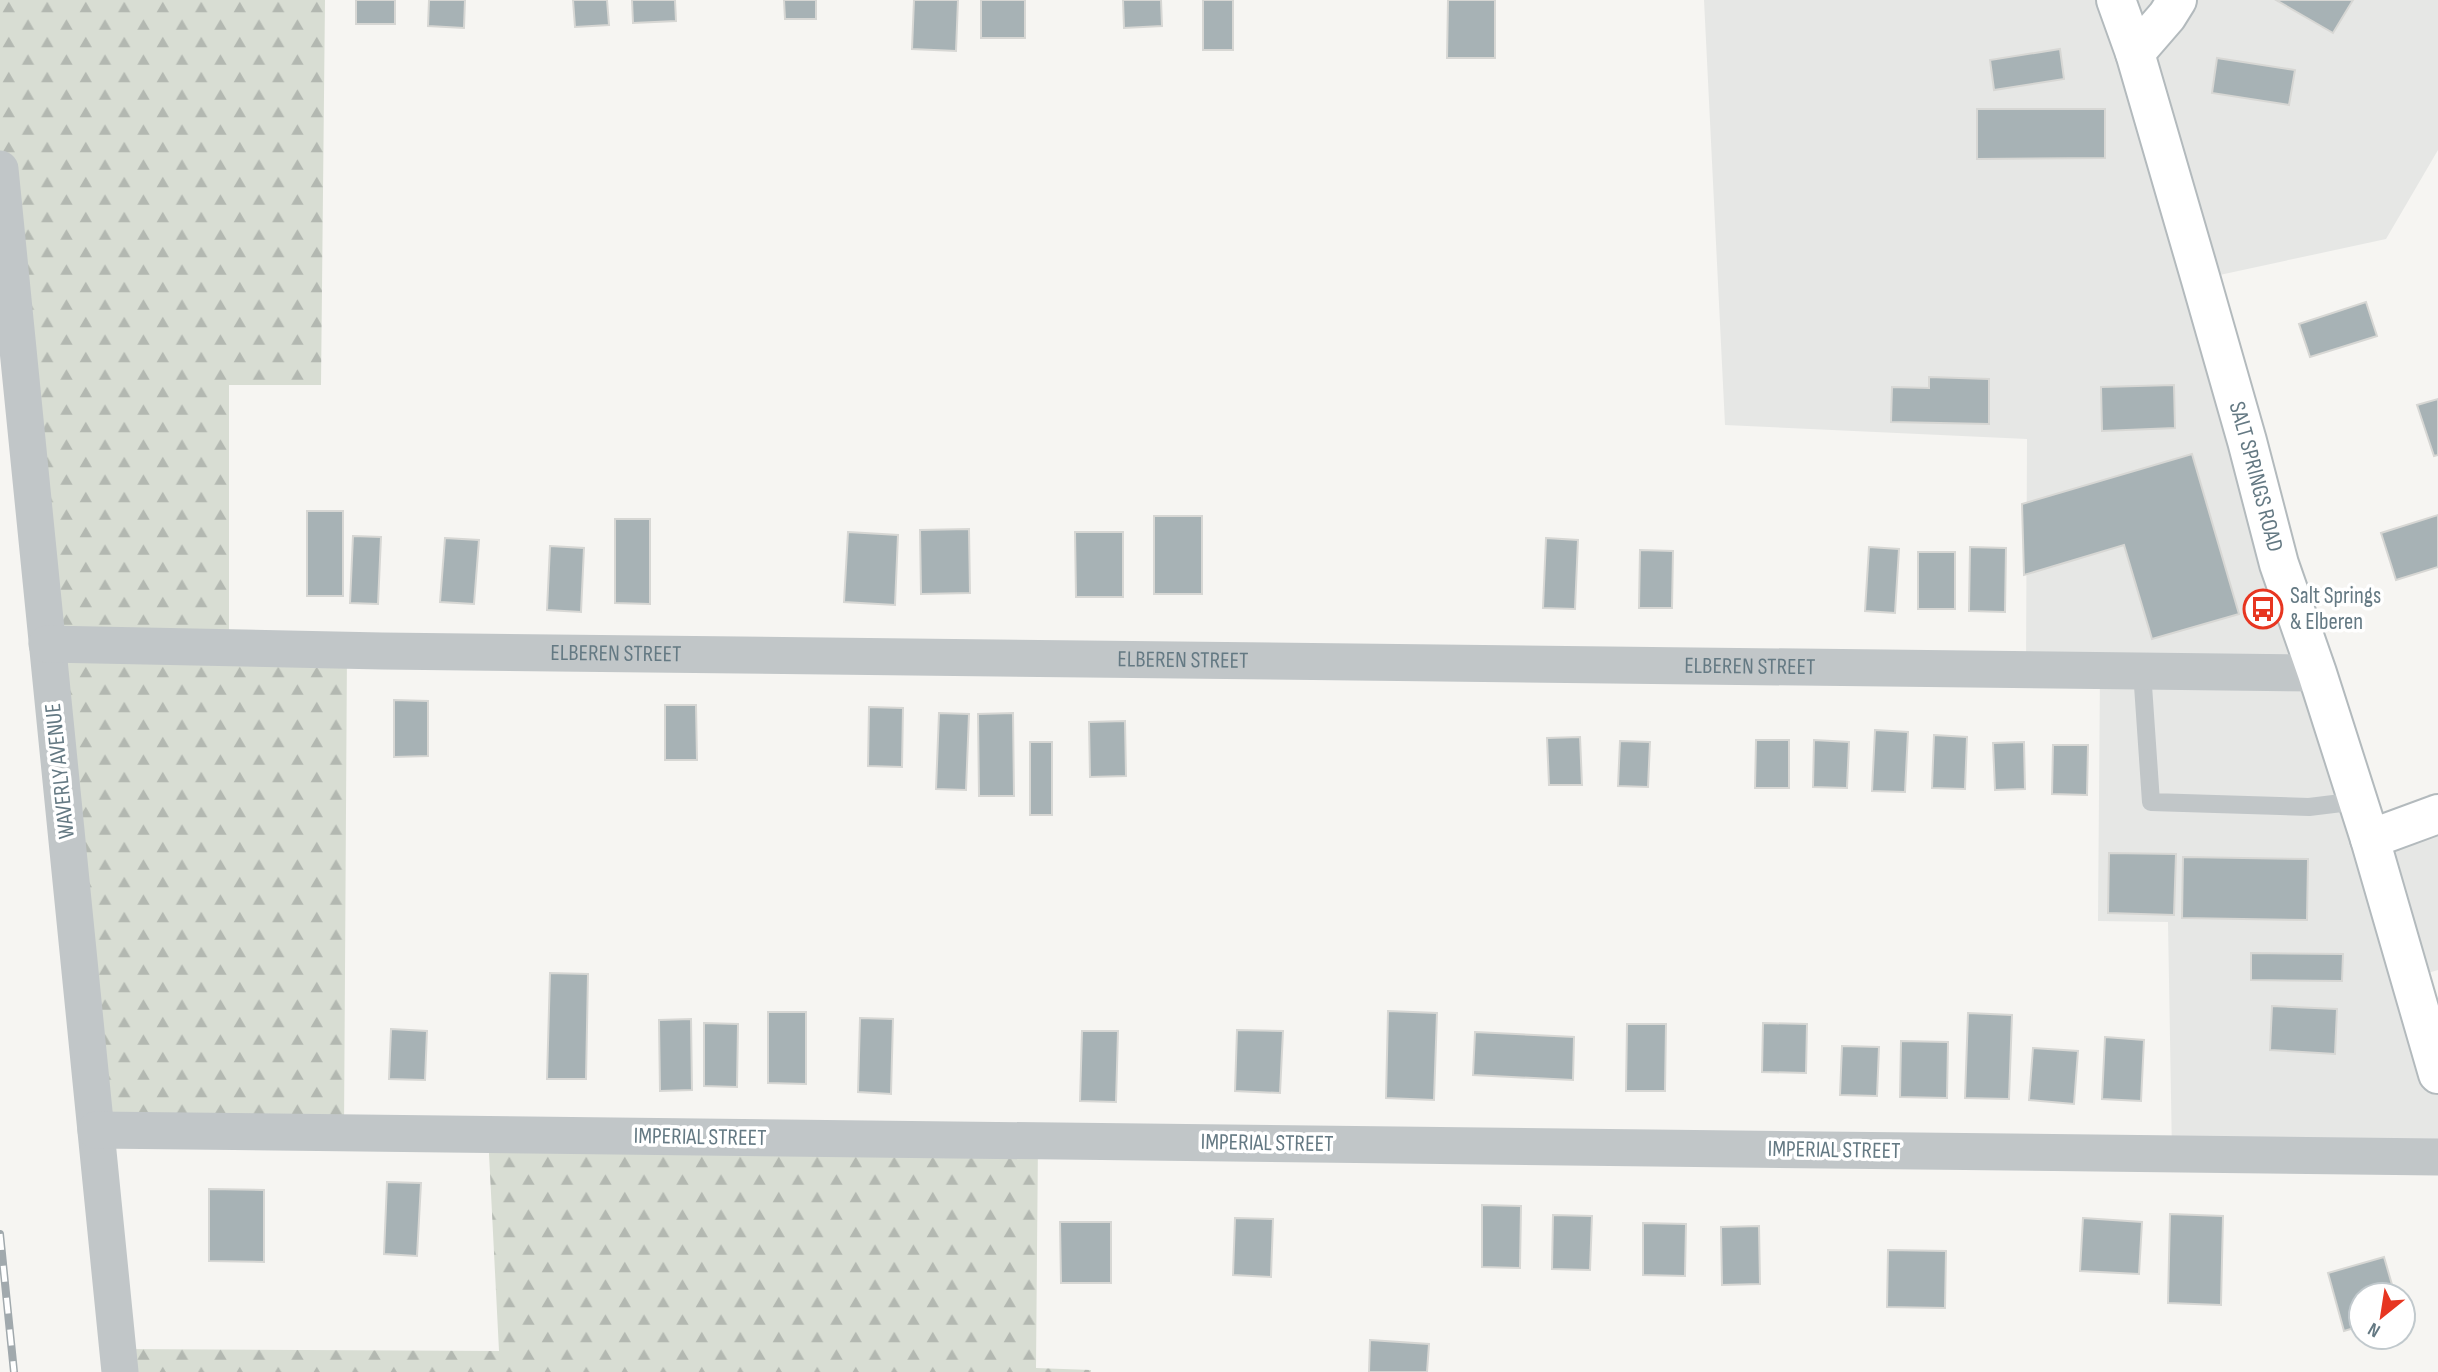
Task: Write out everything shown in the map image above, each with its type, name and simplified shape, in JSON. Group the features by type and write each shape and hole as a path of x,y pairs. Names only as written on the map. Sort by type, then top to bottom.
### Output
{"street":[{"name":"SALT SPRINGS ROAD","path":"2116,0 2135,53 2247,441 2279,564 2370,839 2438,1074"},
{"path":"2135,53 2177,0"},
{"name":"WAVERLY AVENUE","path":"0,169 120,1372"},
{"name":"ELBEREN STREET","path":"47,644 382,651 2317,673"},
{"path":"2370,839 2438,814"},
{"name":"IMPERIAL STREET","path":"96,1129 2438,1157"}],"lane":[{"path":"2142,671 2151,802 2309,807 2358,801"}],"shaded area":[{"path":"1704,0 2438,0 2438,150 2386,239 2201,279 2370,839 2438,814 2438,970 2411,978 2438,1074 2438,1157 2172,1154 2168,922 2098,921 2100,671 2026,669 2027,439 1725,425"}],"green space":[{"path":"0,0 325,0 321,385 229,385 229,648 347,651 344,1132 96,1130 0,169"},
{"path":"488,1134 1038,1140 1036,1368 1091,1372 120,1372 118,1349 499,1351"}],"building":[{"path":"356,0 395,0 395,24 356,24"},
{"path":"429,0 465,0 464,28 428,26"},
{"path":"573,0 607,0 609,25 575,27"},
{"path":"632,0 675,0 676,21 633,23"},
{"path":"784,0 816,0 816,19 785,19"},
{"path":"914,0 958,0 956,51 912,49"},
{"path":"981,0 1025,0 1025,38 981,38"},
{"path":"1123,0 1161,0 1162,26 1124,28"},
{"path":"1203,0 1233,0 1233,50 1203,50"},
{"path":"1448,0 1495,0 1495,58 1447,58"},
{"path":"2276,0 2353,0 2333,33"},
{"path":"2060,49 2064,79 1994,90 1990,60"},
{"path":"2217,58 2295,70 2289,105 2212,93"},
{"path":"1977,109 2105,109 2105,158 1977,159"},
{"path":"2366,302 2377,336 2310,357 2299,324"},
{"path":"1929,377 1989,379 1989,424 1891,422 1892,387 1929,388"},
{"path":"2174,385 2175,428 2102,431 2101,387"},
{"path":"2438,399 2438,455 2434,456 2417,405"},
{"path":"2192,454 2239,614 2152,639 2124,545 2024,575 2022,504"},
{"path":"307,511 343,511 343,596 307,596"},
{"path":"2438,515 2438,567 2396,580 2381,533"},
{"path":"1154,516 1202,516 1202,594 1154,594"},
{"path":"615,519 650,519 650,604 615,603"},
{"path":"969,529 970,593 921,594 920,530"},
{"path":"848,532 898,535 895,605 844,602"},
{"path":"1075,532 1123,532 1123,597 1076,597"},
{"path":"353,536 381,537 378,604 350,603"},
{"path":"445,538 479,540 474,604 440,602"},
{"path":"1546,538 1578,540 1575,609 1543,608"},
{"path":"550,546 584,548 581,612 547,610"},
{"path":"1869,547 1899,549 1895,613 1865,611"},
{"path":"1970,547 2006,548 2005,612 1969,611"},
{"path":"1640,550 1673,551 1672,608 1639,608"},
{"path":"1918,552 1955,552 1955,609 1918,609"},
{"path":"394,700 428,701 428,756 394,757"},
{"path":"665,705 696,705 697,760 665,760"},
{"path":"869,707 903,708 902,767 868,766"},
{"path":"939,713 969,714 966,790 936,789"},
{"path":"1013,713 1014,796 979,796 978,714"},
{"path":"1125,721 1126,776 1090,777 1089,722"},
{"path":"1875,730 1908,732 1905,792 1872,791"},
{"path":"1934,735 1967,737 1965,789 1932,788"},
{"path":"1580,737 1582,785 1549,785 1547,738"},
{"path":"1756,740 1789,740 1789,788 1755,788"},
{"path":"1814,740 1849,742 1847,788 1813,787"},
{"path":"1620,741 1650,742 1648,787 1618,786"},
{"path":"1030,742 1052,742 1052,815 1030,815"},
{"path":"2024,742 2025,789 1995,790 1993,743"},
{"path":"2053,745 2088,745 2087,795 2052,794"},
{"path":"2109,853 2176,854 2174,915 2108,913"},
{"path":"2183,857 2308,859 2307,920 2182,918"},
{"path":"2251,953 2343,954 2342,981 2251,980"},
{"path":"550,973 588,974 586,1079 547,1079"},
{"path":"2272,1006 2337,1009 2335,1054 2270,1050"},
{"path":"1388,1011 1437,1013 1434,1100 1386,1098"},
{"path":"768,1012 806,1012 806,1084 768,1083"},
{"path":"1968,1013 2012,1015 2009,1099 1965,1098"},
{"path":"860,1018 893,1019 891,1094 858,1092"},
{"path":"691,1019 692,1090 660,1091 659,1020"},
{"path":"704,1023 738,1024 737,1087 704,1086"},
{"path":"1763,1023 1807,1024 1806,1073 1762,1072"},
{"path":"1627,1024 1666,1024 1665,1091 1626,1091"},
{"path":"391,1029 427,1031 425,1080 389,1079"},
{"path":"1237,1030 1283,1031 1280,1093 1235,1091"},
{"path":"1082,1031 1118,1031 1116,1102 1080,1101"},
{"path":"1475,1032 1574,1037 1573,1080 1473,1075"},
{"path":"2105,1037 2144,1040 2141,1101 2102,1099"},
{"path":"1901,1041 1948,1042 1947,1098 1900,1097"},
{"path":"1842,1046 1879,1047 1877,1096 1840,1095"},
{"path":"2033,1048 2078,1051 2074,1104 2029,1100"},
{"path":"387,1182 421,1183 417,1256 384,1254"},
{"path":"209,1189 264,1190 264,1262 209,1261"},
{"path":"1482,1205 1521,1206 1520,1268 1482,1267"},
{"path":"2170,1214 2223,1216 2221,1305 2168,1303"},
{"path":"1553,1215 1592,1216 1590,1270 1552,1269"},
{"path":"1235,1218 1273,1219 1271,1277 1233,1275"},
{"path":"2083,1218 2142,1222 2139,1274 2080,1271"},
{"path":"1060,1222 1111,1222 1111,1283 1061,1283"},
{"path":"1643,1223 1686,1224 1685,1276 1643,1275"},
{"path":"1759,1226 1760,1284 1722,1285 1721,1227"},
{"path":"1888,1250 1946,1251 1945,1308 1887,1307"},
{"path":"2384,1257 2391,1281 2347,1281 2347,1330 2344,1331 2328,1273"},
{"path":"1370,1340 1429,1344 1427,1372 1369,1372"}],"railway":[{"path":"0,1234 14,1372"}],"place":[{"name":"Salt Springs & Elberen","path":"2263,609"}]}
